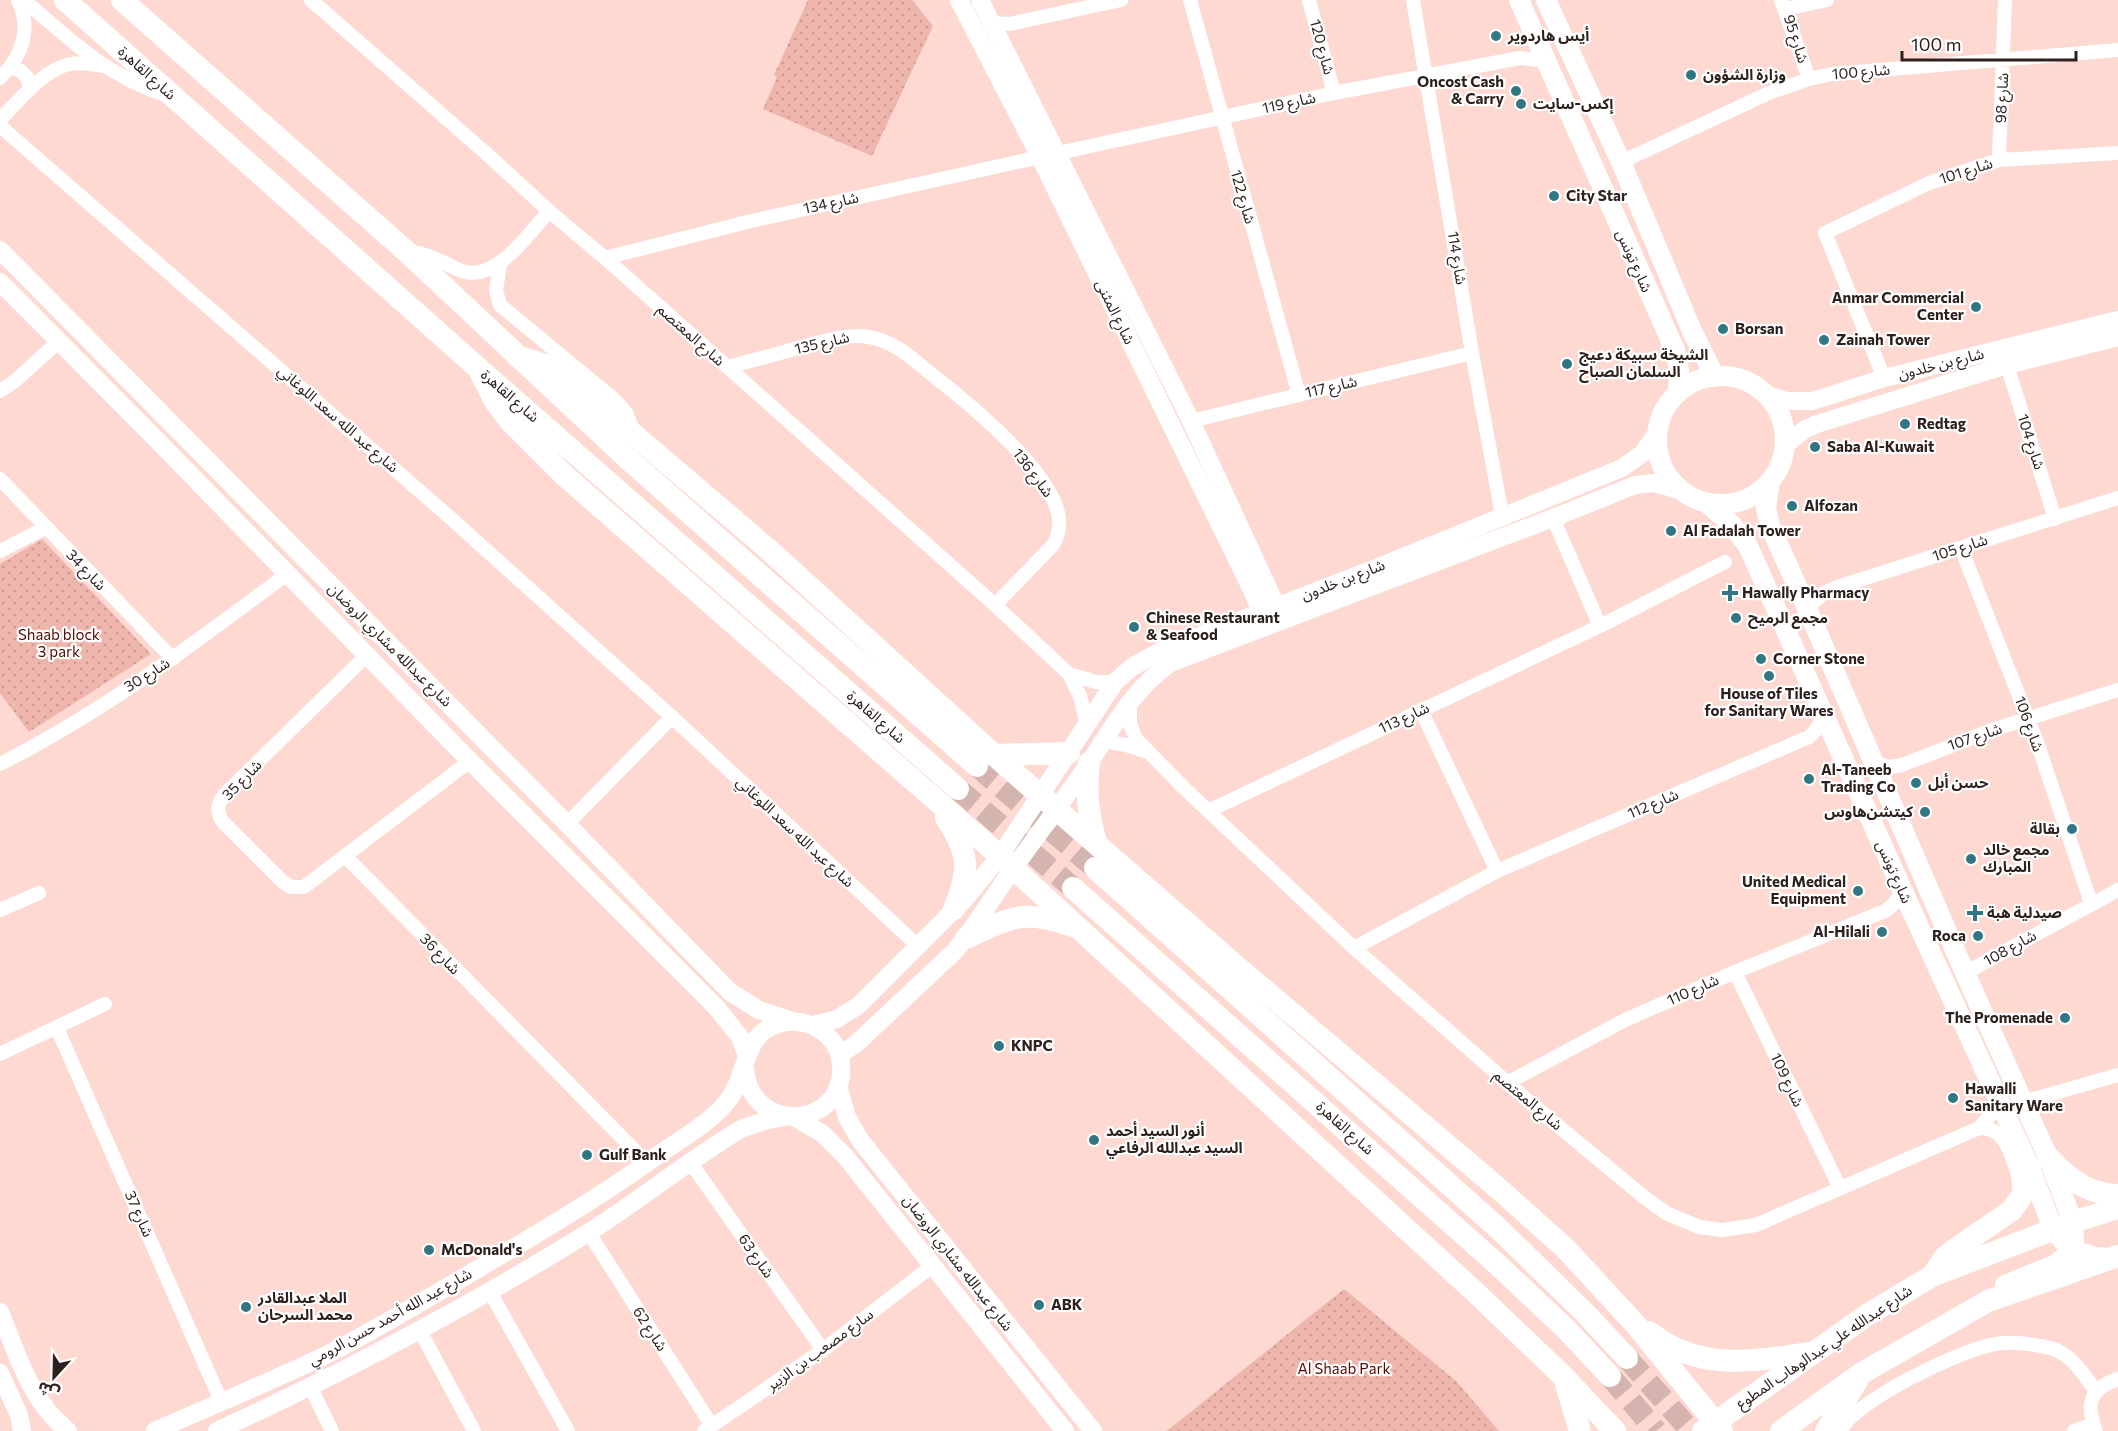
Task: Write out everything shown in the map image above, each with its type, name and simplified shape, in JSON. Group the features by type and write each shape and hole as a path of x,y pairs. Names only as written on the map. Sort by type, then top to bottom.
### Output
{"main road":[{"name":"شارع القاهرة","path":"64,0 478,368 958,789"},
{"name":"شارع القاهرة","path":"122,0 407,252 637,466 985,760"},
{"name":"شارع تونس","path":"1518,0 1675,350 1679,370 1678,393"},
{"name":"شارع تونس","path":"1546,0 1621,162 1692,331 1715,377"},
{"path":"1640,276 1649,288 1655,290 1665,285 1668,272"},
{"path":"517,356 537,361 559,372 634,435 769,550 985,760 1049,802 1242,971 1499,1189 1566,1250 1636,1324 1713,1428"},
{"path":"478,368 495,401 509,420 539,452 1006,862 1461,1279 1564,1377 1615,1431"},
{"path":"1715,377 1743,380 1765,394 1779,414 1783,425 1785,445 1782,461 1770,481 1752,496 1730,504 1707,503 1680,490 1664,470 1657,446 1657,433 1664,410 1678,393 1695,382 1715,377"},
{"name":"شارع تونس","path":"1770,481 1766,498 1767,517 2023,1102 2039,1162 2072,1248 2096,1257 2116,1257"},
{"name":"شارع تونس","path":"1707,503 1724,517 1748,546 1914,918 1998,1097 2039,1162"},
{"path":"1755,564 1759,555 1771,550 1779,554 1789,568"},
{"path":"985,760 1069,753"},
{"path":"1089,763 1088,807 1096,842"},
{"path":"933,800 955,831 965,853 963,885 954,909"},
{"name":"شارع القاهرة","path":"1095,868 1499,1230 1543,1271 1627,1358"},
{"name":"شارع القاهرة","path":"1074,888 1497,1264 1567,1330 1610,1376"},
{"path":"966,938 998,922 1025,915 1054,920 1077,928"},
{"path":"1935,962 1957,992 1964,993 1968,980"},
{"path":"1932,1276 1945,1257 2012,1210 2025,1191 2039,1162 2068,1176 2081,1186 2104,1194 2118,1195"},
{"name":"شارع عبدالله علي عبدالوهاب المطوع","path":"1713,1428 1867,1315 1932,1276 2063,1226 2118,1208"},
{"path":"1988,1301 2008,1283 2054,1265 2072,1248"},
{"path":"1781,1431 1862,1373 1988,1301 2116,1257"},
{"path":"1636,1324 1678,1349 1723,1360 1737,1362 1815,1352"},
{"path":"1826,1431 1862,1373"},
{"path":"1564,1377 1580,1431"}],"street":[{"path":"5,73 24,37 24,18 18,0"},
{"path":"24,0 103,66 142,87 174,98"},
{"name":"شارع المعتصم","path":"311,0 605,258 995,605 1069,674 1080,696 1087,725"},
{"name":"شارع المثنى","path":"958,0 1040,157 1251,588 1272,616"},
{"name":"شارع المثنى","path":"980,0 1191,421 1272,616"},
{"path":"991,23 1009,24 1121,0"},
{"name":"شارع 122","path":"1190,0 1299,394"},
{"name":"شارع 120","path":"1309,0 1334,93"},
{"name":"شارع 114","path":"1413,0 1472,353 1502,515"},
{"path":"1784,4 1827,0"},
{"name":"شارع 98","path":"1999,160 2005,0"},
{"name":"شارع 95","path":"1784,4 1809,79"},
{"path":"1520,58 1532,46 1535,38"},
{"name":"شارع 100","path":"1621,162 1769,93 1809,79 1832,74 2118,50"},
{"name":"شارع 119","path":"1058,153 1334,93 1520,58 1546,61"},
{"path":"0,120 29,90 62,66 80,64 103,66"},
{"path":"5,73 21,71 30,84 29,90"},
{"name":"شارع عبد الله سعد اللوغاني","path":"0,126 319,402 672,717 918,946"},
{"name":"شارع 134","path":"605,258 747,222 1058,153"},
{"name":"شارع 101","path":"1884,378 1825,233 1929,183 1999,160 2118,153"},
{"path":"407,252 429,255 467,272 480,272 500,265 549,211"},
{"name":"شارع عبدالله مشاري الروضان","path":"0,250 730,992 759,1010 793,1021"},
{"path":"500,265 496,290 500,305 616,401 630,420 634,435"},
{"name":"شارع عبدالله مشاري الروضان","path":"0,282 185,468 366,656 716,1007 740,1037 746,1061"},
{"name":"شارع بن خلدون","path":"1765,394 1786,401 1813,400 1884,378 2118,320"},
{"name":"شارع 135","path":"727,367 839,338 871,337 891,344 904,352 956,392 996,428"},
{"name":"شارع بن خلدون","path":"1785,445 1804,430 1817,424 2007,365 2118,337"},
{"path":"0,391 15,381 59,340"},
{"name":"شارع 117","path":"1191,421 1472,353"},
{"name":"شارع 104","path":"2007,365 2055,519"},
{"path":"155,438 165,443 169,441 173,431 170,423"},
{"name":"شارع 136","path":"995,605 1049,551 1056,541 1059,527 1057,508 1050,492 996,428"},
{"name":"شارع بن خلدون","path":"1049,802 1089,763 1131,699 1170,663 1374,569 1622,468 1642,453 1657,433"},
{"path":"185,468 182,458 186,451 195,451 206,459"},
{"name":"شارع 34","path":"0,479 173,659"},
{"name":"شارع بن خلدون","path":"1049,802 1069,753 1115,682 1132,667 1151,655 1272,616 1553,518 1641,484 1660,484 1680,490"},
{"name":"شارع 105","path":"1807,608 1824,593 2118,498"},
{"path":"1553,518 1600,626"},
{"path":"0,552 45,528"},
{"name":"شارع 106","path":"1961,548 2028,720 2091,903"},
{"name":"شارع 113","path":"1208,811 1600,626 1725,562"},
{"name":"شارع 30","path":"0,764 60,730 173,659 286,574"},
{"name":"شارع 35","path":"345,856 304,887 288,886 223,822 218,807 224,795 366,656"},
{"name":"شارع المعتصم","path":"1069,674 1096,682 1115,682"},
{"name":"شارع 107","path":"1875,763 1890,767 1902,765 1992,730 2118,690"},
{"name":"شارع المعتصم","path":"1131,699 1129,716 1132,732 1147,752 1208,811 1354,948 1507,1083 1666,1213 1699,1227 1722,1230 1756,1225 1979,1128"},
{"path":"1421,710 1497,871"},
{"path":"1824,715 1816,730 1809,737 1838,745"},
{"path":"567,824 672,717"},
{"name":"شارع 112","path":"1354,948 1497,871 1809,737"},
{"name":"شارع المعتصم","path":"1103,741 1147,752"},
{"path":"345,856 470,761"},
{"path":"1887,794 1890,781 1902,765"},
{"path":"840,1055 858,1042 966,938 1006,862 1049,802"},
{"name":"شارع 36","path":"345,856 647,1163"},
{"path":"813,1025 837,1019 859,1005 954,909 1006,862"},
{"path":"598,889 607,890 615,884 617,876"},
{"name":"شارع 108","path":"1968,980 2091,903 2118,890"},
{"name":"شارع 110","path":"1507,1083 1625,1020 1885,911 1894,904 1902,891"},
{"path":"0,910 39,893"},
{"path":"620,912 623,903 630,898 640,899"},
{"path":"1885,911 1914,918"},
{"name":"شارع 109","path":"1735,972 1840,1188"},
{"path":"716,1007 722,1008 728,1004 731,999 730,992"},
{"path":"0,1054 105,1004"},
{"path":"859,1005 864,1018 877,1023"},
{"path":"793,1021 813,1025 830,1037 840,1055 838,1086 834,1095 821,1108 804,1116 792,1117 779,1114 761,1104 749,1087 746,1061 750,1047 772,1025 793,1021"},
{"name":"شارع 37","path":"57,1028 221,1401"},
{"name":"شارع عبد الله أحمد حسن الرومي","path":"155,1431 330,1353 561,1220 647,1163 721,1109 731,1097 746,1061"},
{"path":"2023,1102 2118,1075"},
{"name":"شارع عبدالله مشاري الروضان","path":"838,1086 847,1117 866,1146 1093,1431"},
{"path":"1979,1128 1990,1117 1998,1097"},
{"path":"710,1117 721,1115 729,1118 732,1124 728,1137"},
{"name":"شارع عبدالله مشاري الروضان","path":"792,1117 822,1134 845,1156 1065,1431"},
{"name":"شارع عبد الله أحمد حسن الرومي","path":"217,1431 311,1388 490,1292 589,1233 728,1137 755,1123 792,1117"},
{"path":"1979,1128 1993,1131 2001,1137 2016,1168 2020,1185 2012,1210"},
{"path":"845,1156 848,1146 852,1143 856,1142 866,1146"},
{"name":"شارع 63","path":"690,1162 823,1350"},
{"name":"شارع 62","path":"589,1233 708,1429"},
{"name":"سارع مصعب بن الزبير","path":"708,1429 823,1350 932,1266"},
{"name":"شارع عبد الله أحمد حسن الرومي","path":"490,1292 568,1431"},
{"path":"0,1312 35,1394 54,1419 68,1431"},
{"path":"996,1346 994,1337 999,1330 1005,1329 1013,1332"},
{"name":"شارع عبد الله أحمد حسن الرومي","path":"420,1331 474,1431"},
{"path":"1840,1431 1861,1407 1894,1386 1958,1357 1994,1344 2022,1343 2051,1349 2068,1356 2096,1391"},
{"path":"0,1373 19,1415 22,1431"},
{"path":"2074,1431 2095,1428 2091,1408 2096,1391 2103,1384 2118,1379"},
{"path":"311,1388 332,1431"},
{"path":"12,1400 24,1403 35,1394"}],"green space":[{"path":"808,0 912,0 933,26 872,156 763,109 777,77 774,75"},
{"name":"Shaab block 3 park","path":"42,539 151,654 29,732 0,693 0,564"},
{"name":"Al Shaab Park","path":"1344,1289 1456,1381 1499,1431 1167,1431"}],"tunnel":[{"path":"977,766 1095,868"},
{"path":"958,789 1073,888"},
{"path":"1627,1358 1691,1431"},
{"path":"1610,1376 1656,1431"}],"place":[{"name":"أيس هاردوير","path":"1496,36"},
{"name":"وزارة الشؤون","path":"1691,75"},
{"name":"Oncost Cash & Carry","path":"1516,91"},
{"name":"إكس-سايت","path":"1521,104"},
{"name":"City Star","path":"1554,196"},
{"name":"Anmar Commercial Center","path":"1976,307"},
{"name":"Borsan","path":"1723,329"},
{"name":"Zainah Tower","path":"1824,340"},
{"name":"الشيخة سبيكة دعيج السلمان الصباح","path":"1567,364"},
{"name":"Redtag","path":"1905,424"},
{"name":"Saba Al-Kuwait","path":"1815,447"},
{"name":"Alfozan","path":"1792,506"},
{"name":"Al Fadalah Tower","path":"1671,531"},
{"name":"Hawally Pharmacy","path":"1730,593"},
{"name":"مجمع الرميح","path":"1736,618"},
{"name":"Chinese Restaurant & Seafood","path":"1134,627"},
{"name":"Corner Stone","path":"1761,659"},
{"name":"House of Tiles for Sanitary Wares","path":"1769,676"},
{"name":"Al-Taneeb Trading Co","path":"1809,779"},
{"name":"حسن أبل","path":"1916,783"},
{"name":"كيتشن‌هاوس","path":"1925,812"},
{"name":"بقالة","path":"2072,829"},
{"name":"مجمع خالد المبارك","path":"1971,859"},
{"name":"United Medical Equipment","path":"1858,891"},
{"name":"صيدلية هبة","path":"1975,913"},
{"name":"Al-Hilali","path":"1882,932"},
{"name":"Roca","path":"1978,936"},
{"name":"The Promenade","path":"2065,1018"},
{"name":"KNPC","path":"999,1046"},
{"name":"Hawalli Sanitary Ware","path":"1953,1098"},
{"name":"أنور السيد أحمد السيد عبدالله الرفاعي","path":"1094,1140"},
{"name":"Gulf Bank","path":"587,1155"},
{"name":"McDonald's","path":"429,1250"},
{"name":"ABK","path":"1039,1305"},
{"name":"الملا عبدالقادر محمد السرحان","path":"246,1307"}]}
